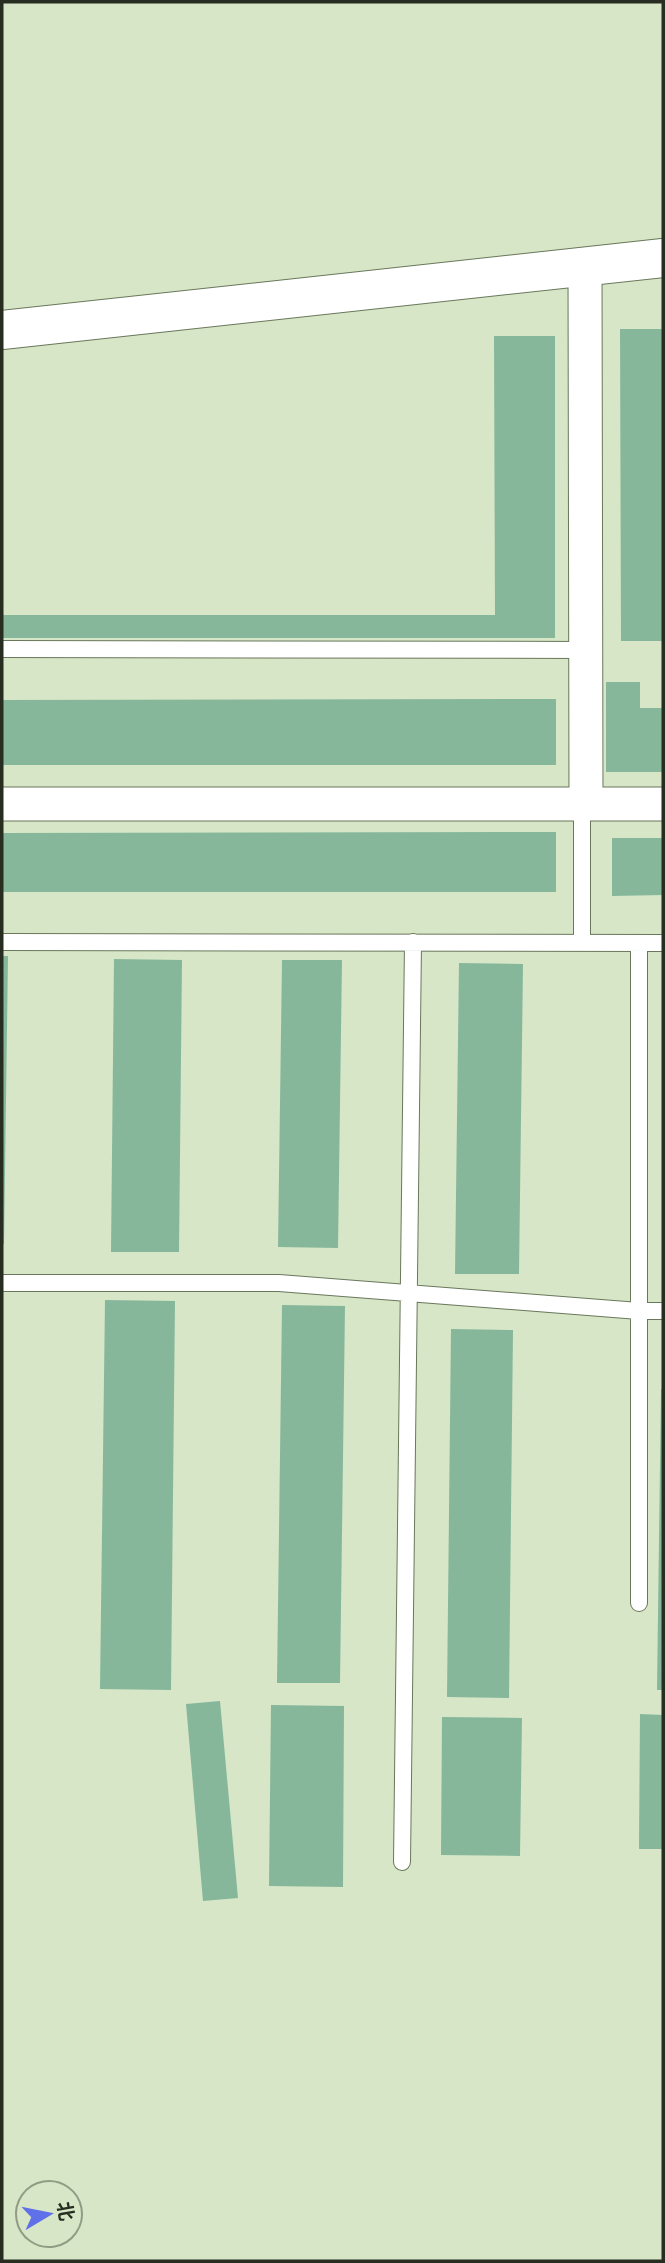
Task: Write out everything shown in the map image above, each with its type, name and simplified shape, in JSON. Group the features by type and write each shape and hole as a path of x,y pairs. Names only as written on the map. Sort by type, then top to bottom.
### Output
{"street":[{"path":"2,330 663,258"},
{"path":"584,804 585,266"},
{"path":"2,804 663,804"}],"lane":[{"path":"2,649 586,650"},
{"path":"582,943 584,804"},
{"path":"2,942 663,943"},
{"path":"402,1862 412,942"},
{"path":"639,943 639,1603"},
{"path":"2,1283 279,1283 663,1311"}],"building":[{"path":"620,329 663,329 663,641 621,641"},
{"path":"494,336 555,336 555,638 2,638 2,615 495,615"},
{"path":"606,682 640,682 640,708 663,708 663,772 606,772"},
{"path":"556,699 556,765 2,765 2,700"},
{"path":"556,832 556,892 2,892 2,833"},
{"path":"612,838 663,838 663,895 612,896"},
{"path":"2,956 8,956 4,1244 2,1244"},
{"path":"114,959 182,960 179,1252 111,1252"},
{"path":"282,960 342,960 338,1248 278,1247"},
{"path":"459,963 523,964 519,1274 455,1274"},
{"path":"105,1300 175,1301 171,1690 100,1689"},
{"path":"282,1305 345,1306 340,1683 277,1683"},
{"path":"451,1329 513,1330 509,1698 447,1697"},
{"path":"661,1389 663,1690 657,1690"},
{"path":"220,1701 238,1898 203,1901 186,1704"},
{"path":"271,1705 344,1706 343,1887 269,1886"},
{"path":"640,1714 663,1715 663,1849 639,1849"},
{"path":"442,1717 522,1718 520,1856 441,1855"}]}
